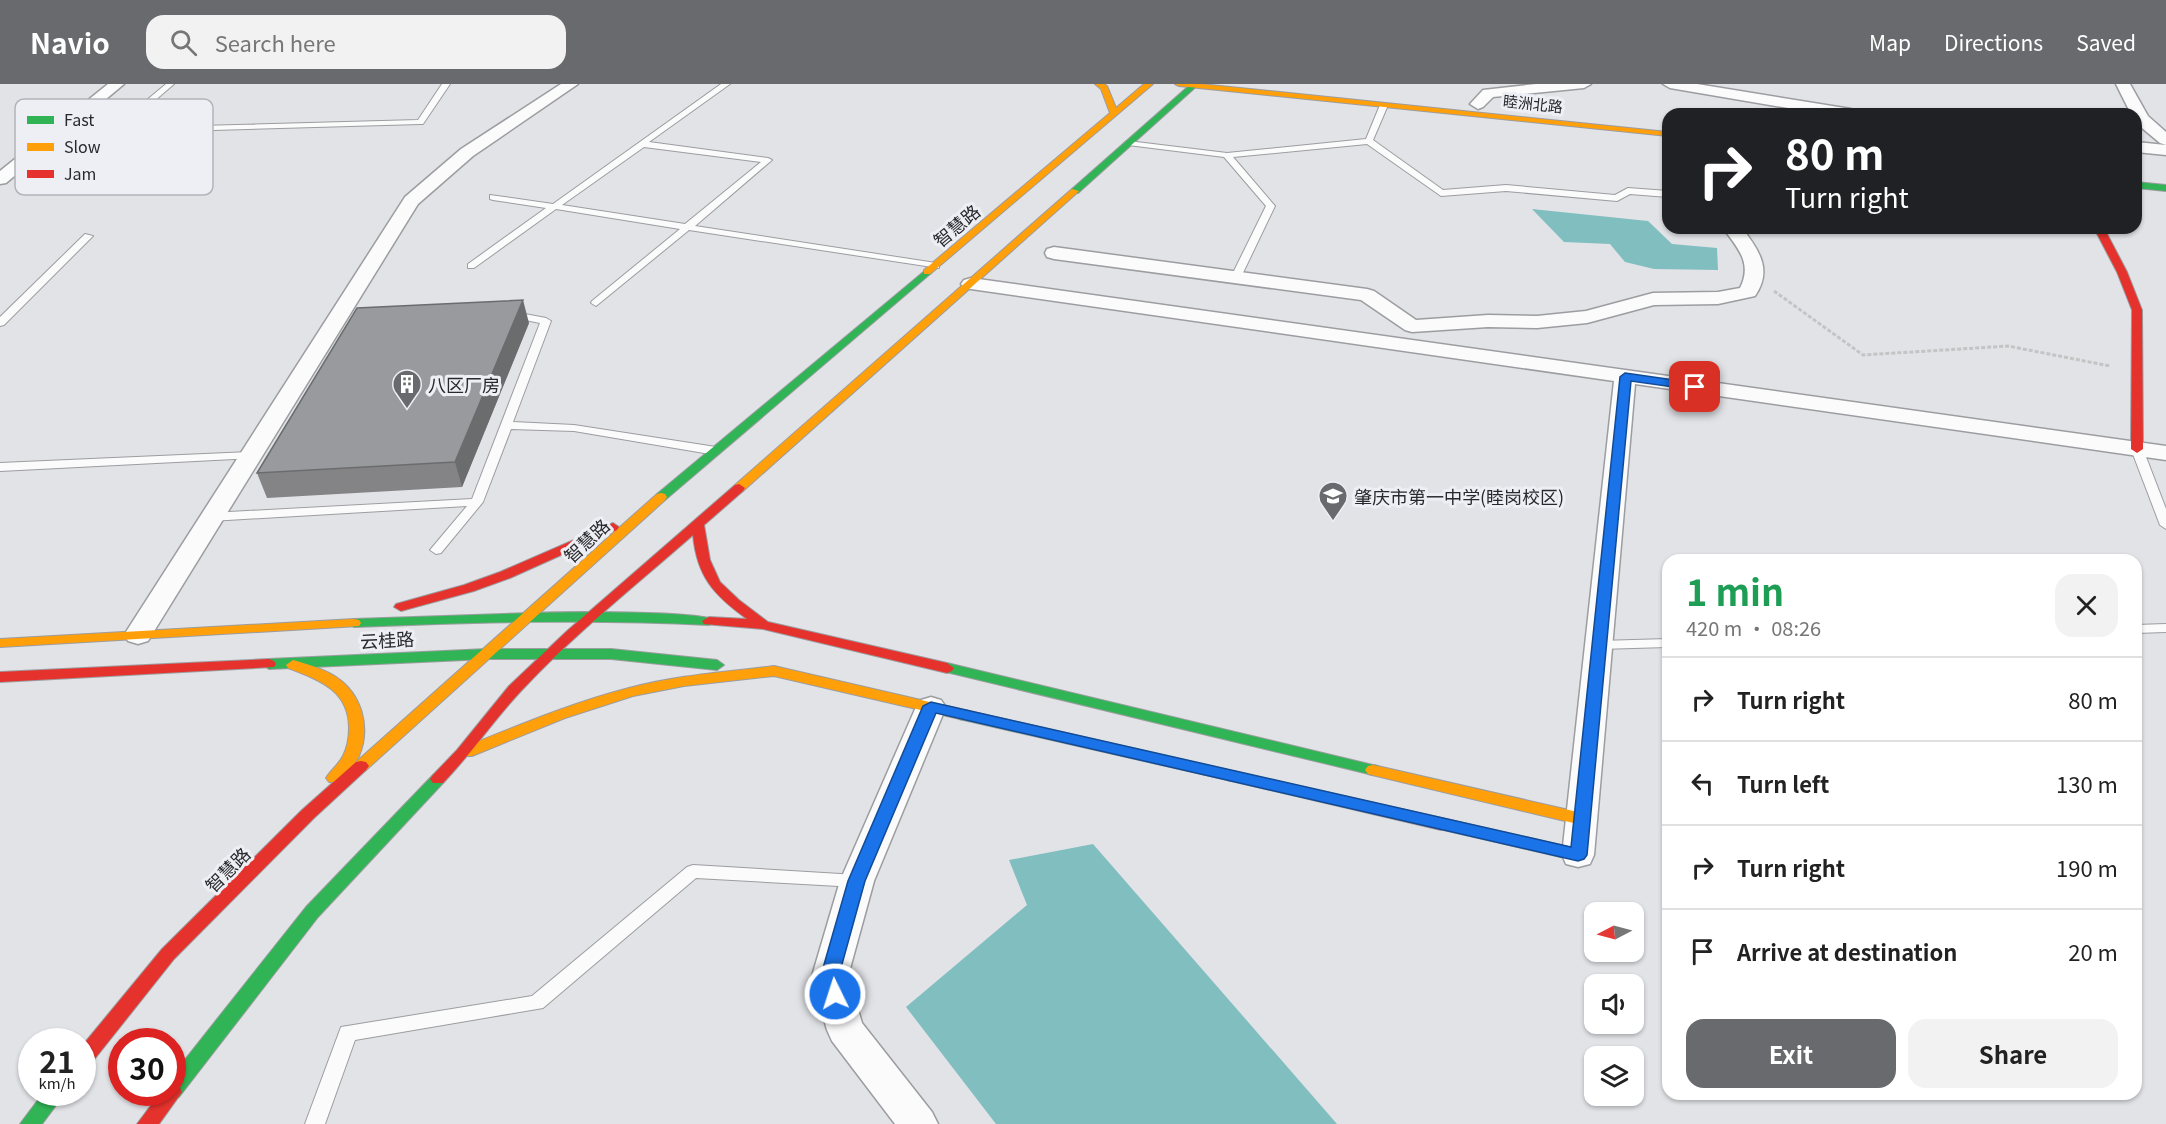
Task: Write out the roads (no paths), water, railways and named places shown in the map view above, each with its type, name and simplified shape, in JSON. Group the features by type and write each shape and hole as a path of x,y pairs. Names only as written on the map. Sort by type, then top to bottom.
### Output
{"main road":[{"path":"1099,84 1104,88 1113,114"},
{"name":"智慧路","path":"96,1043 168,954 308,814 641,514 1149,84"},
{"path":"186,1073 312,912 462,754 514,689 591,617 1128,144 1189,84"},
{"name":"睦洲北路","path":"1189,84 1282,88 1478,104 1662,123"},
{"name":"睦洲北路","path":"1255,84 1384,105 1662,133"},
{"path":"1164,111 1198,102 1282,88"},
{"path":"2142,174 2166,176"},
{"path":"2142,186 2166,188"},
{"path":"2102,234 2122,272 2137,310 2137,449"},
{"path":"888,307 912,306 927,310 934,316"},
{"path":"338,624 469,588 505,575 641,514"},
{"path":"698,524 706,573 728,599 763,625"},
{"path":"338,624 528,617 645,617 763,625 1582,819"},
{"name":"云桂路","path":"0,643 338,624"},
{"name":"云桂路","path":"0,677 487,654 611,654 774,671"},
{"path":"284,662 326,677 345,693 356,710 358,731 350,756 308,814"},
{"path":"462,754 528,725 597,701 657,685 774,671 1578,855"},
{"path":"30,1124 45,1106"},
{"path":"147,1124 161,1106"}],"street":[{"path":"99,99 117,84"},
{"path":"138,635 411,201 429,181 454,161 571,84"},
{"path":"1478,104 1488,93 1584,84"},
{"path":"1670,84 1815,108"},
{"path":"2123,84 2135,108"},
{"path":"2142,120 2166,140"},
{"path":"2142,148 2166,150"},
{"path":"0,179 15,167"},
{"path":"1054,253 1367,295 1412,326 1587,318 1653,299 1718,297 1748,292 1756,278 1755,258 1737,234"},
{"path":"971,284 2166,453"},
{"path":"1578,855 1625,377"},
{"path":"918,1124 845,1030 830,975 857,881 931,706"}],"lane":[{"path":"152,99 170,84"},
{"path":"213,128 420,122 446,84"},
{"path":"471,266 726,84"},
{"path":"1369,141 1384,105"},
{"path":"1128,144 1227,155 1369,141 1441,194 1506,188 1617,198 1628,191 1662,194"},
{"path":"596,303 768,159 642,144"},
{"path":"1227,155 1271,206 1236,277"},
{"path":"492,197 936,266"},
{"path":"0,323 88,236"},
{"path":"436,550 477,502 546,321 516,314 494,315"},
{"path":"506,425 574,428 716,451"},
{"path":"2137,449 2166,525"},
{"path":"0,467 250,456"},
{"path":"211,517 477,502"},
{"path":"2142,629 2166,628"},
{"path":"1599,645 1662,642"},
{"path":"315,1124 348,1033 537,1003 693,871 857,881"}],"water":[{"path":"1532,209 1648,221 1672,244 1717,248 1718,270 1654,269 1625,262 1610,244 1564,242"},
{"path":"1093,844 1337,1124 996,1124 906,1007 1027,905 1009,860"}],"place":[{"name":"八区厂房","path":"407,410"},
{"name":"肇庆市第一中学(睦岗校区)","path":"1333,522"}]}
